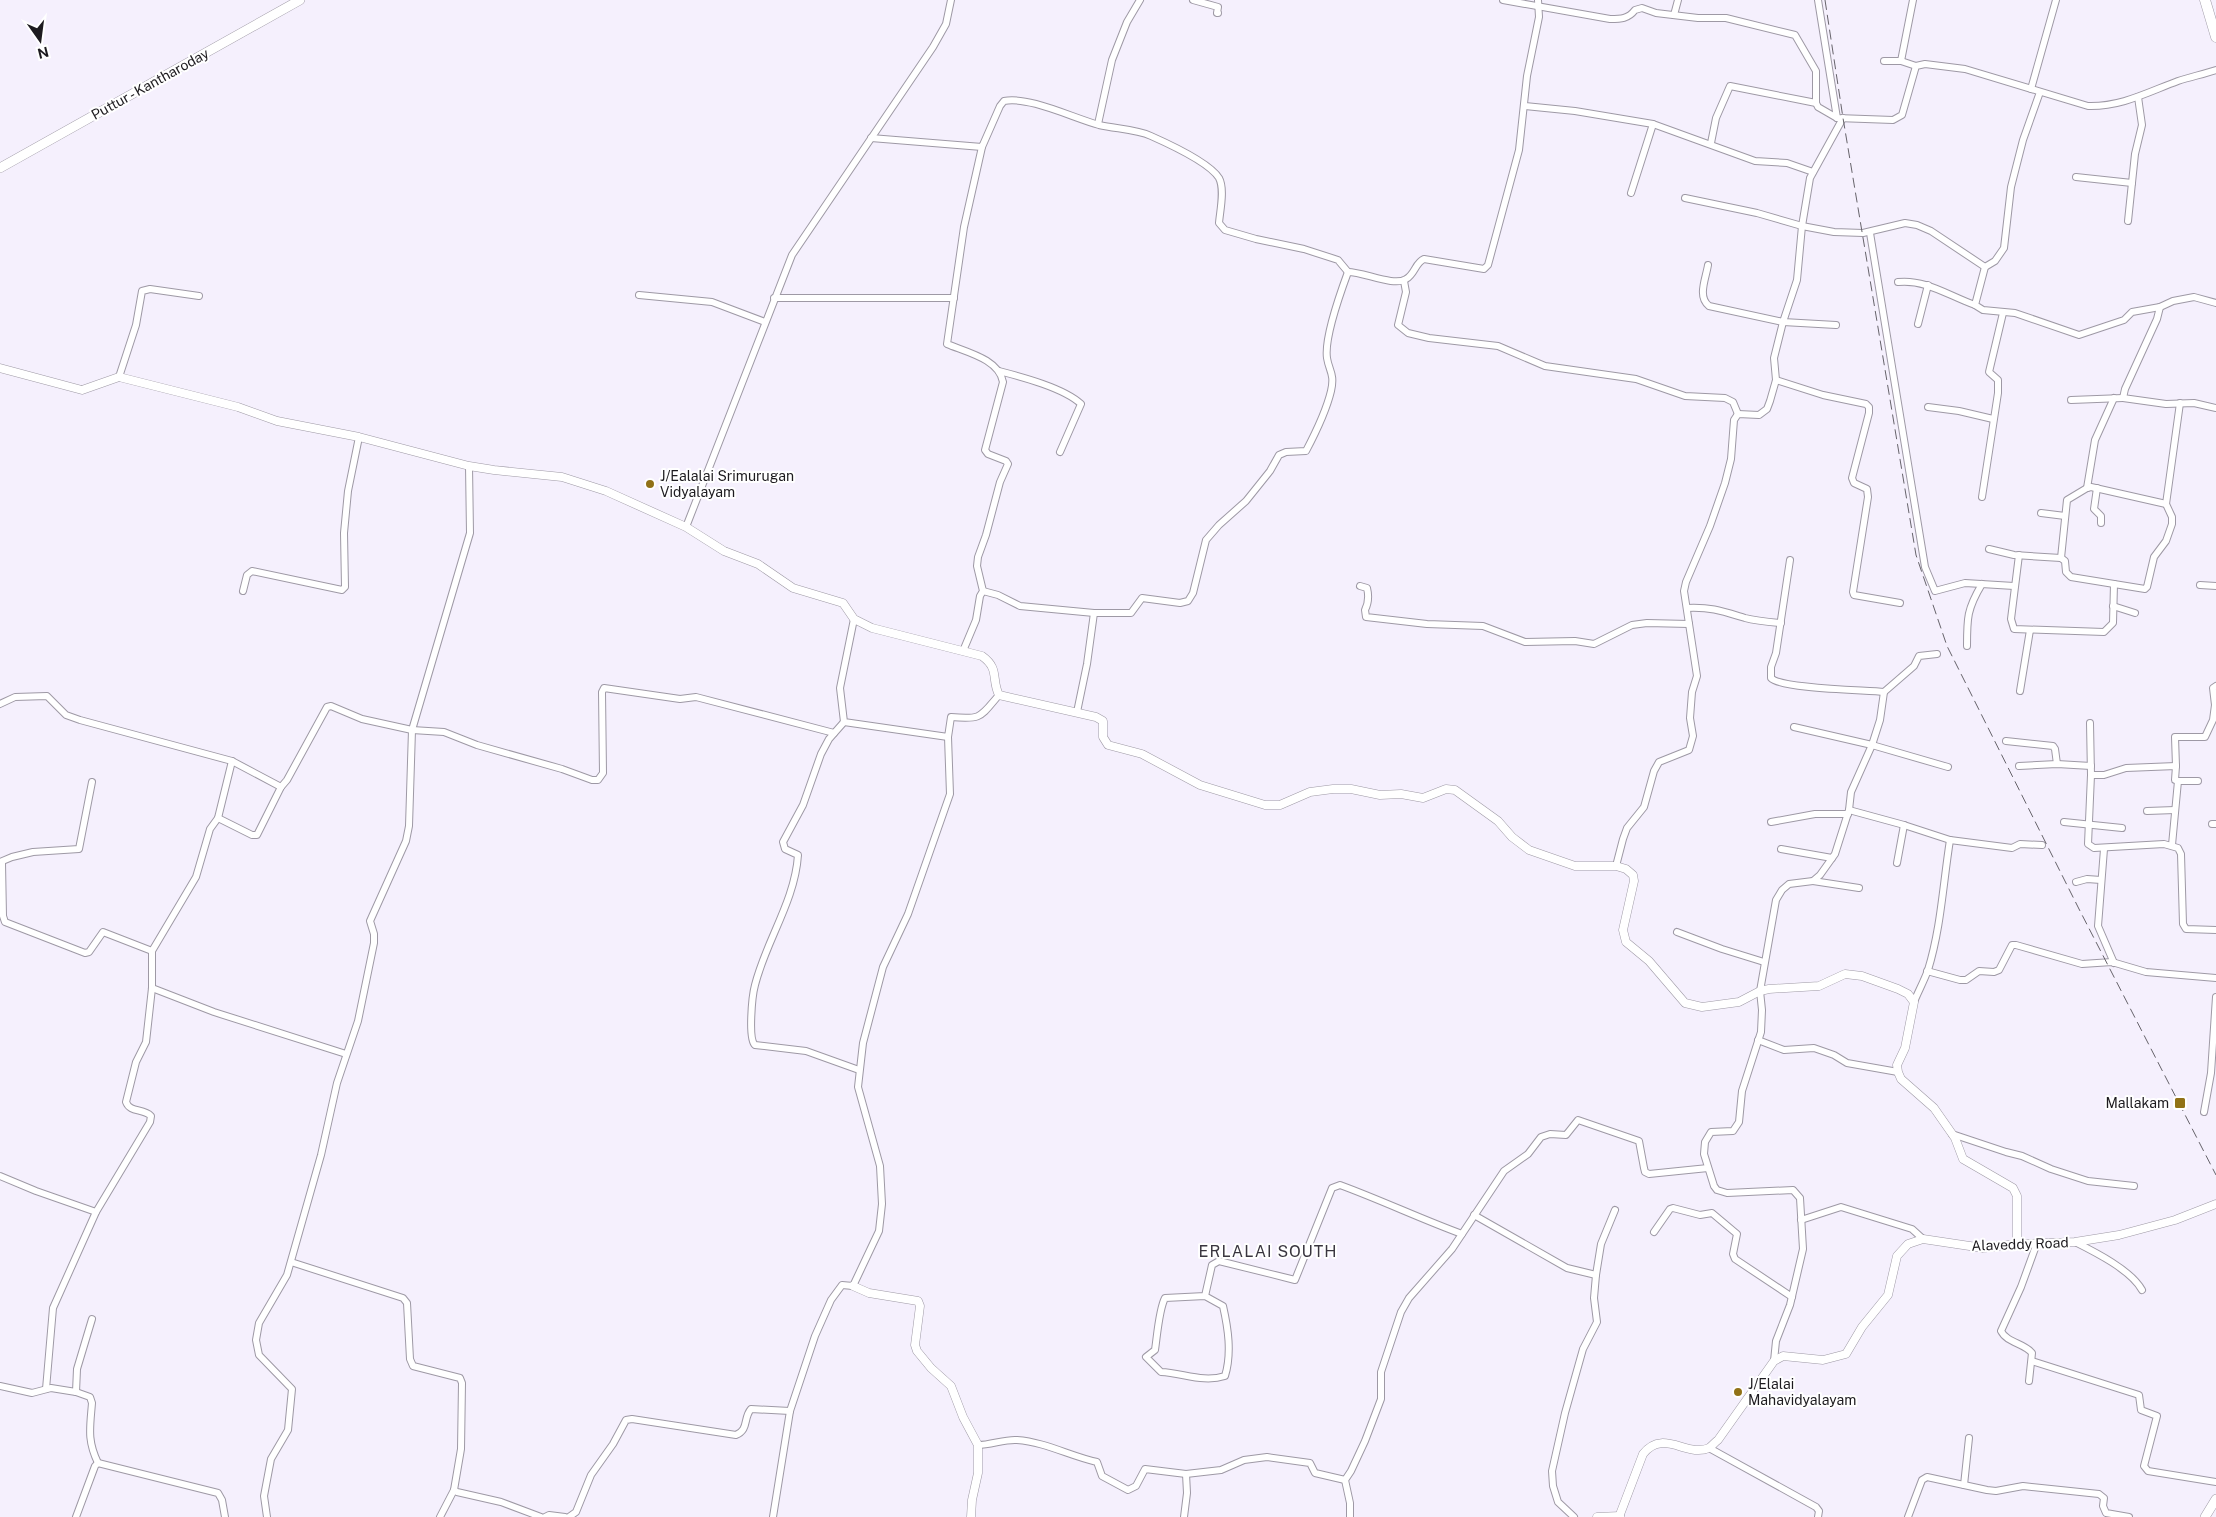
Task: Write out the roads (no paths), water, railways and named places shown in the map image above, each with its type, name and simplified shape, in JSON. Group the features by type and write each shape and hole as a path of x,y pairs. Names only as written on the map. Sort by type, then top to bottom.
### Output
{"main road":[{"name":"Puttur - Kantharoday","path":"0,168 300,0"},
{"path":"2205,0 2212,13 2216,37"},
{"path":"2205,1517 2216,1499"}],"street":[{"path":"686,527 792,255 933,47 946,24 951,0"},
{"path":"1098,124 1112,60 1127,22 1140,0"},
{"path":"1193,0 1218,7 1218,13"},
{"path":"1503,0 1539,3 1610,19 1625,19 1635,10 1642,8 1656,13 1698,18 1726,18 1795,35 1816,70 1816,103 1818,107 1840,118 1899,118 1902,115 1916,66"},
{"path":"1674,15 1678,0"},
{"path":"1738,414 1760,415 1770,401 1776,380 1774,358 1783,322 1797,280 1802,226 1810,178 1840,118 1818,0"},
{"path":"1901,62 1913,0"},
{"path":"2031,89 2056,0"},
{"path":"1348,272 1359,272 1384,280 1404,281 1411,276 1419,262 1424,259 1484,269 1488,265 1519,150 1527,76 1539,17 1539,3"},
{"path":"1884,60 1916,66 1925,64 1965,69 2088,106 2103,106 2138,97 2177,81 2216,70"},
{"path":"1711,144 1716,118 1730,86 1816,103"},
{"path":"1975,304 1985,266 1995,261 2004,248 2011,187 2023,140 2040,92"},
{"path":"2128,221 2135,154 2142,125 2138,97"},
{"path":"963,651 969,639 980,596 983,592 977,566 978,557 1000,482 1008,464 1006,461 988,454 985,450 1003,382 999,371 991,363 947,344 964,226 982,147 1004,101 1023,101 1098,124 1150,135 1210,167 1220,179 1219,223 1224,230 1304,249 1338,260 1348,272"},
{"path":"1525,106 1575,111 1653,124 1670,128 1687,137 1756,161 1787,163 1813,172"},
{"path":"1631,193 1653,124"},
{"path":"871,138 982,147"},
{"path":"2076,177 2132,183"},
{"path":"1685,198 1834,232 1870,232 1885,227 1905,224 1916,225 1931,231 1985,266"},
{"path":"1870,232 1925,567 1935,591 1965,583 2014,586"},
{"path":"1708,265 1702,297 1709,306 1783,322 1836,325"},
{"path":"983,592 998,595 1020,606 1094,613 1131,613 1142,598 1180,603 1188,601 1193,593 1206,540 1246,501 1270,471 1279,455 1286,452 1306,451 1325,412 1331,390 1332,375 1327,358 1328,345 1339,298 1348,272"},
{"path":"1404,281 1406,292 1398,325 1408,333 1429,338 1498,346 1545,366 1636,379 1685,396 1725,398 1732,402 1738,414"},
{"path":"1898,282 1913,281 1928,285 1975,304 1983,310 2015,313 2079,335 2124,320 2132,312 2160,307 2173,300 2194,297 2216,303"},
{"path":"1918,324 1928,285"},
{"path":"119,377 136,325 142,291 150,289 199,296"},
{"path":"639,295 712,302 765,322"},
{"path":"774,298 954,298"},
{"path":"2124,398 2125,389 2157,319 2160,307"},
{"path":"1982,497 1998,393 1998,380 1989,372 2003,313"},
{"path":"0,368 82,390 119,377 238,407 277,421 359,437 469,466 562,477 606,491 686,527 724,551 758,564 793,588 843,603 854,618 872,628 982,656 990,662 994,669 995,687 999,695"},
{"path":"999,371 1056,390 1081,404 1060,452"},
{"path":"1776,380 1823,395 1866,404 1869,407 1852,478 1854,483 1867,489 1868,497 1852,592 1854,595 1900,603"},
{"path":"2088,488 2095,440 2114,398"},
{"path":"2071,400 2124,398 2166,404 2194,403 2216,408"},
{"path":"1989,549 2019,555 2061,558 2065,561 2066,572 2071,577 2144,589 2147,587 2154,557 2166,542 2172,524 2172,517 2166,504 2180,404"},
{"path":"1928,407 1959,411 1993,419"},
{"path":"1616,866 1622,839 1627,828 1644,807 1654,771 1659,762 1689,750 1693,736 1690,718 1692,692 1697,676 1684,591 1725,483 1731,460 1734,420 1738,414"},
{"path":"243,591 246,575 252,571 342,590 345,587 344,533 348,491 359,437"},
{"path":"267,1517 264,1496 271,1459 288,1430 292,1390 259,1355 256,1340 259,1323 287,1276 321,1156 337,1083 358,1021 374,944 374,934 370,921 406,841 409,826 412,730 470,533 469,466"},
{"path":"2061,558 2067,500 2088,488 2097,488 2166,504"},
{"path":"2097,488 2094,509 2101,516 2101,523"},
{"path":"2041,513 2065,516"},
{"path":"2019,555 2014,586 2012,626 2014,629 2104,632 2113,623 2114,584"},
{"path":"1790,560 1776,653 1771,667 1771,678 1774,681 1792,685 1884,692"},
{"path":"1967,646 1967,617 1972,601 1982,584"},
{"path":"1360,586 1366,588 1369,596 1368,605 1365,610 1366,617 1427,624 1483,626 1525,642 1575,641 1594,644 1632,625 1647,623 1689,624"},
{"path":"2200,586 2216,586"},
{"path":"2113,606 2136,613"},
{"path":"1687,608 1704,607 1728,611 1746,618 1781,623"},
{"path":"1077,712 1087,664 1094,613"},
{"path":"854,618 840,688 844,722 834,733 821,754 803,805 783,842 785,849 798,855 797,868 785,908 755,986 750,1037 755,1045 806,1052 859,1070"},
{"path":"2020,691 2030,630"},
{"path":"1813,881 1820,875 1832,858 1849,812 1851,792 1872,745 1880,720 1884,692 1914,666 1919,656 1937,654"},
{"path":"2172,845 2178,781 2175,780 2175,738 2205,737 2213,720 2215,705 2213,688 2216,686"},
{"path":"218,818 252,835 257,835 281,787 287,780 327,707 331,706 362,719 412,730 444,732 477,746 562,769 592,780 598,780 603,773 602,692 604,688 680,699 696,697 834,733"},
{"path":"999,695 1077,712 1103,721 1103,737 1108,745 1142,754 1200,785 1265,806 1280,805 1310,792 1333,789 1351,789 1380,795 1401,794 1423,798 1446,789 1455,790 1498,821 1512,837 1529,850 1575,866 1616,866 1626,869 1633,875 1634,881 1623,930 1624,938 1626,942 1649,961 1685,1004 1702,1006 1739,1002 1760,991 1819,986 1845,974 1862,976 1898,988 1908,994 1914,1002"},
{"path":"853,1286 879,1231 882,1204 880,1166 858,1087 863,1042 883,967 908,914 950,794 948,737 951,717 970,719 981,716 999,695"},
{"path":"0,704 15,697 47,696 66,715 232,760 281,787"},
{"path":"844,722 948,737"},
{"path":"2090,723 2091,775 2088,844 2094,848 2104,849 2172,845 2178,848 2181,854 2183,924 2186,929 2216,930"},
{"path":"1794,728 1872,745 1948,767"},
{"path":"2006,741 2052,746 2055,749 2057,764"},
{"path":"46,1389 53,1308 96,1212 150,1122 151,1116 147,1112 133,1109 126,1102 136,1062 146,1042 152,988 152,951 196,877 210,829 218,818 232,760"},
{"path":"2019,766 2057,764 2090,766"},
{"path":"2091,775 2104,776 2126,768 2176,766"},
{"path":"2178,781 2198,781"},
{"path":"92,782 79,848 33,852 12,857 1,863 3,916 5,922 85,953 89,952 103,932 152,951"},
{"path":"2147,811 2175,810"},
{"path":"1771,822 1815,814 1849,812 1904,825 1950,840 2012,848 2020,844 2042,845"},
{"path":"2064,822 2122,828"},
{"path":"1897,863 1904,825"},
{"path":"1950,840 1942,905 1928,971 1914,1002 1905,1048 1897,1065 1898,1072 1901,1079 1934,1108 1952,1134 1963,1159 2013,1188 2017,1196 2017,1244"},
{"path":"1781,849 1832,858"},
{"path":"2104,849 2098,926 2114,963"},
{"path":"2076,882 2086,879 2101,880"},
{"path":"1774,1362 1776,1341 1792,1297 1804,1249 1800,1198 1793,1190 1727,1194 1717,1190 1704,1154 1705,1142 1711,1132 1733,1130 1738,1127 1742,1091 1762,1022 1760,991 1764,962 1776,900 1782,890 1789,884 1813,881 1859,888"},
{"path":"1677,932 1764,962"},
{"path":"1928,971 1960,980 1970,978 1979,971 1994,972 1999,970 2012,945 2082,964 2114,963 2146,972 2216,978"},
{"path":"152,988 214,1012 346,1054"},
{"path":"2204,1112 2213,1073 2216,996"},
{"path":"1758,1040 1784,1050 1814,1048 1834,1055 1847,1064 1898,1072"},
{"path":"2207,1095 2216,1096"},
{"path":"1350,1517 1350,1503 1345,1480 1365,1441 1381,1398 1381,1372 1401,1312 1409,1298 1452,1250 1504,1171 1528,1154 1541,1137 1550,1134 1564,1136 1576,1121 1639,1142 1645,1172 1649,1174 1708,1168"},
{"path":"1952,1134 2022,1156 2051,1169 2088,1181 2134,1186"},
{"path":"0,1176 96,1212"},
{"path":"1204,1296 1212,1264 1219,1261 1295,1280 1332,1188 1340,1185 1462,1234"},
{"name":"Alaveddy Road","path":"1923,1239 1984,1248 2017,1244 2075,1242 2119,1235 2175,1220 2216,1204"},
{"path":"1654,1232 1673,1208 1700,1215 1712,1213 1737,1234 1733,1254 1735,1258 1792,1297"},
{"path":"1710,1448 1718,1440 1774,1362 1783,1356 1823,1360 1846,1354 1862,1327 1888,1296 1897,1256 1908,1244 1923,1239 1912,1229 1841,1208 1801,1220"},
{"path":"1574,1517 1565,1511 1558,1502 1552,1471 1565,1413 1583,1349 1597,1322 1594,1298 1596,1275 1601,1244 1615,1210"},
{"path":"1474,1215 1567,1268 1596,1275"},
{"path":"2075,1242 2136,1279 2142,1290"},
{"path":"2029,1381 2032,1353 2030,1350 2006,1338 2000,1331 2022,1287 2037,1244"},
{"path":"291,1262 403,1298 407,1303 410,1359 413,1366 460,1378 462,1383 461,1449 454,1490 440,1517"},
{"path":"773,1517 790,1411 815,1336 830,1300 842,1285 853,1286 868,1293 918,1301 920,1306 917,1351 951,1386 963,1417 978,1445 978,1473 972,1500 971,1517"},
{"path":"1204,1296 1223,1306 1228,1326 1225,1376 1217,1378 1190,1378 1175,1372 1161,1372 1146,1357 1155,1350 1161,1319 1161,1305 1165,1298 1204,1296"},
{"path":"76,1392 77,1369 92,1319"},
{"path":"2032,1361 2139,1395 2140,1410 2158,1416 2144,1466 2148,1471 2216,1482"},
{"path":"0,1386 32,1393 51,1388 76,1392 92,1400 89,1437 91,1449 98,1463 211,1490 218,1493 222,1500 225,1517"},
{"path":"569,1517 576,1512 591,1475 613,1444 626,1420 632,1419 736,1435 742,1433 745,1428 748,1412 751,1409 790,1411"},
{"path":"1964,1485 1969,1438"},
{"path":"978,1445 991,1445 1014,1440 1032,1442 1097,1462 1102,1476 1128,1490 1136,1486 1145,1469 1186,1474 1221,1470 1244,1460 1267,1457 1310,1463 1315,1473 1345,1480"},
{"path":"1596,1517 1620,1516 1643,1454 1655,1443 1700,1449 1710,1448 1816,1506 1819,1512 1818,1517"},
{"path":"76,1517 94,1466 98,1463"},
{"path":"1184,1517 1187,1493 1186,1474"},
{"path":"1908,1517 1922,1480 1927,1477 1987,1490 2023,1486 2099,1494 2104,1498 2103,1506 2106,1513 2129,1517"},
{"path":"454,1490 501,1502 541,1517"},
{"path":"545,1517 549,1515 565,1517"}],"railway":[{"path":"1825,0 1916,555 1947,646 2079,909 2216,1175"}],"place":[{"name":"J/Ealalai Srimurugan Vidyalayam","path":"650,484"},
{"name":"Mallakam","path":"2180,1103"},
{"name":"J/Elalai Mahavidyalayam","path":"1738,1392"}],"district":[{"name":"ERLALAI SOUTH","path":"1268,1251"}]}
